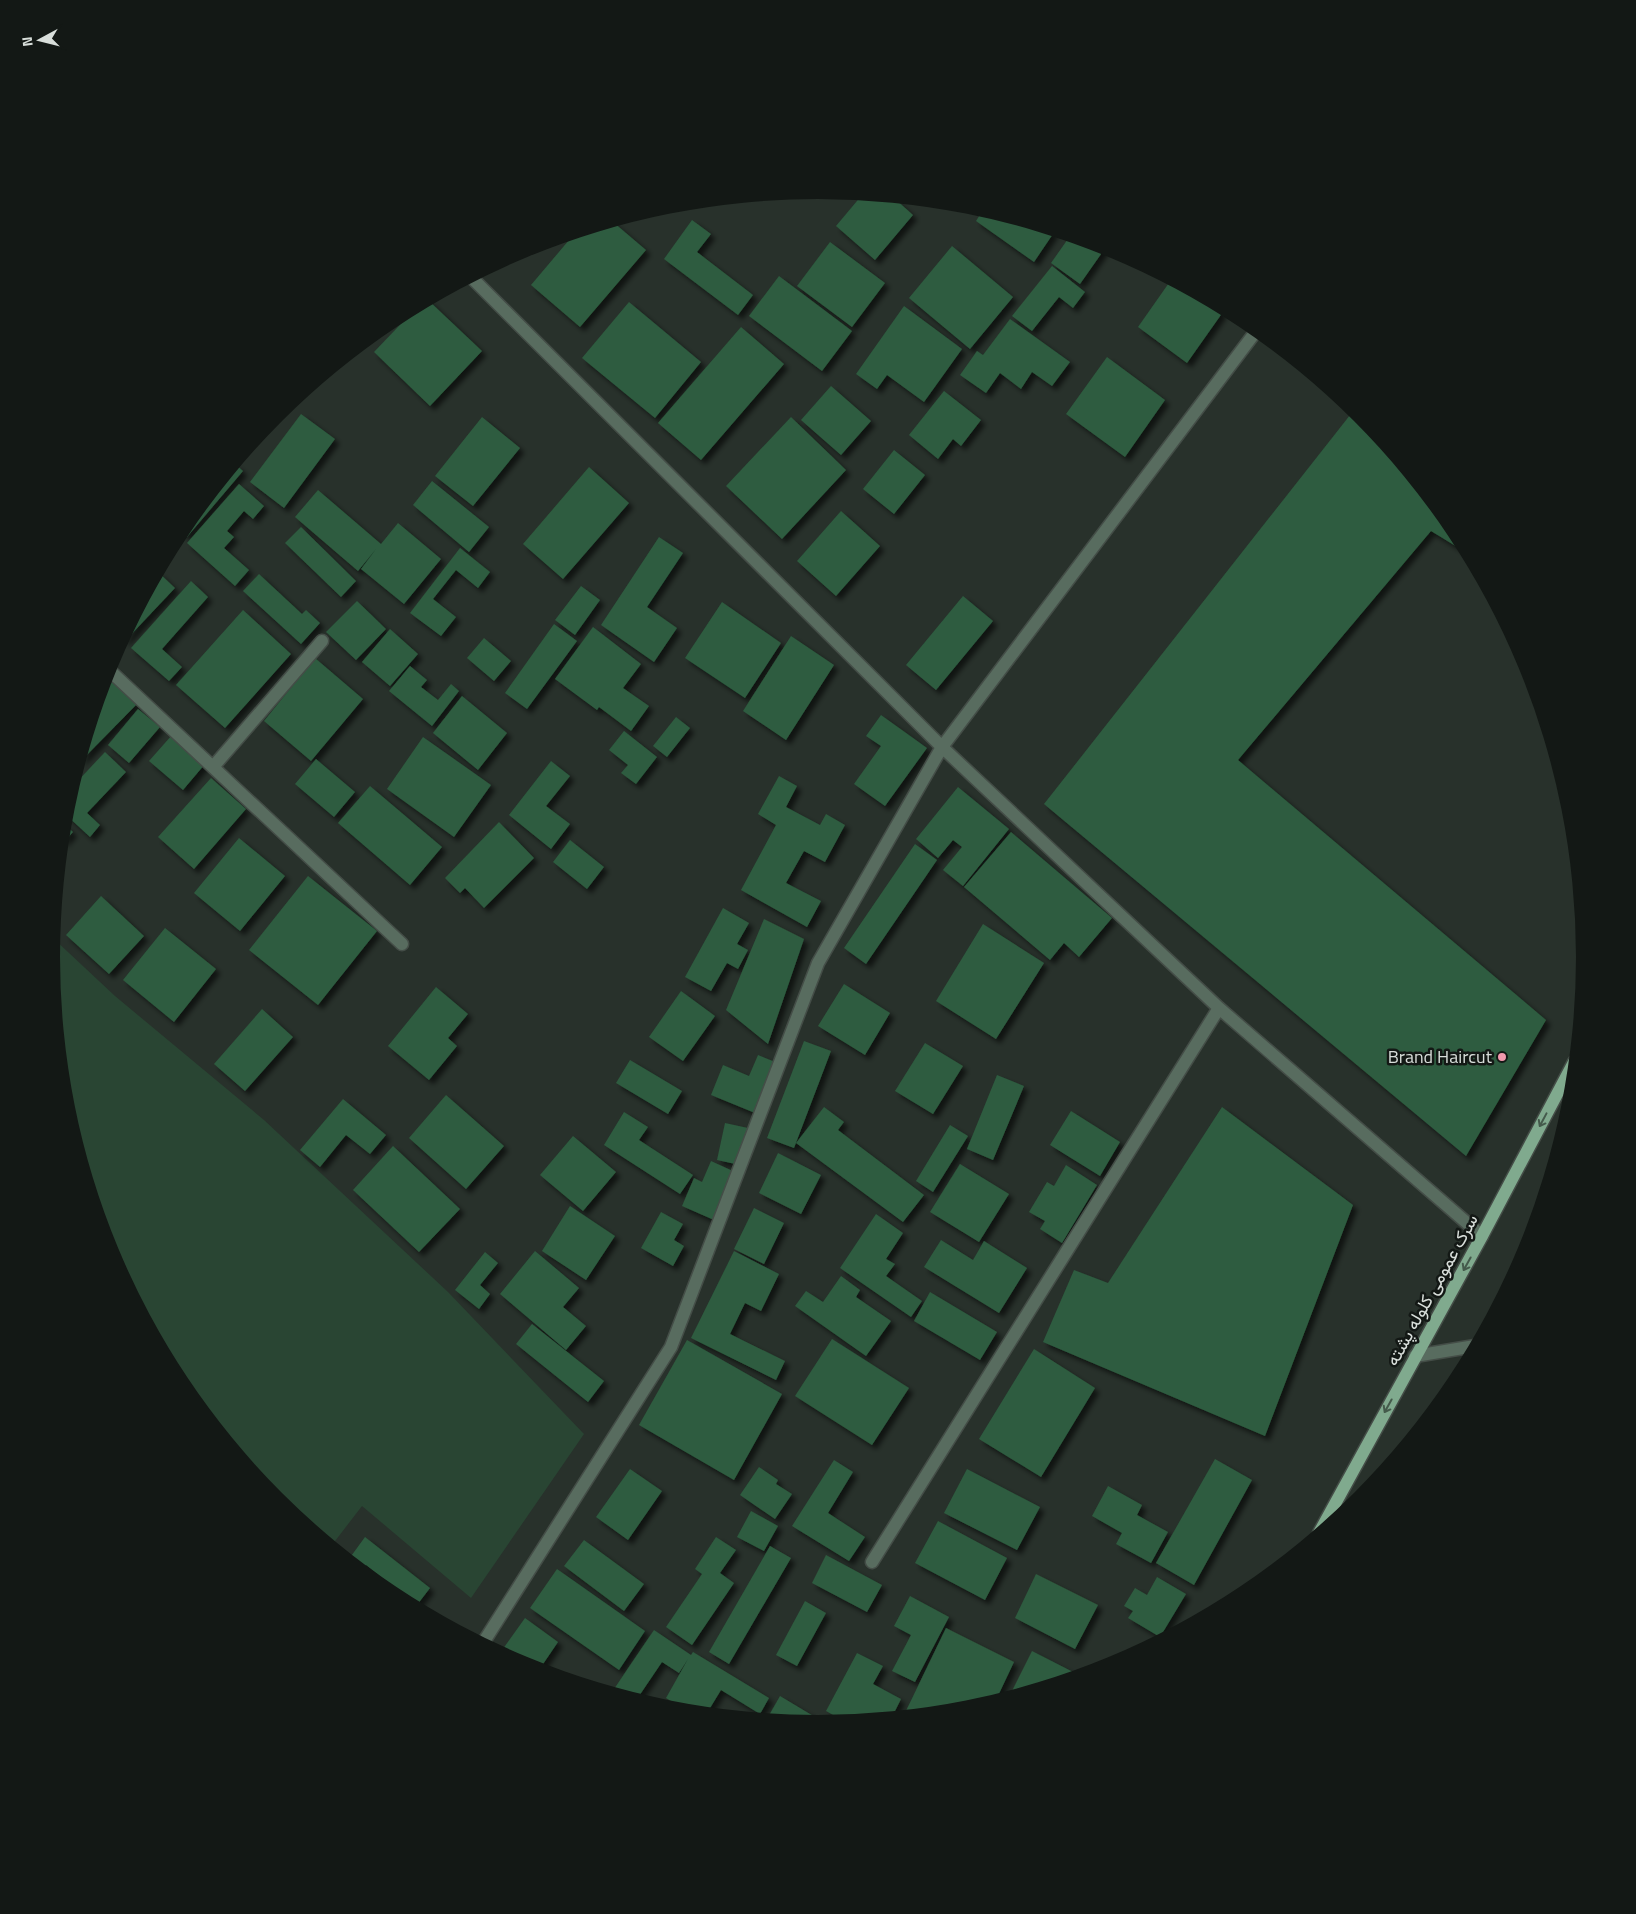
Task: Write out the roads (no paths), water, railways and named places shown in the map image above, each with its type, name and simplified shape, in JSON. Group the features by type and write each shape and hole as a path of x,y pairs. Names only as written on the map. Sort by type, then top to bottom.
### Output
{"main road":[{"name":"سرک عمومی کلوله پشته","path":"1325,1521 1482,1236 1566,1077"}],"street":[{"path":"475,281 942,747 1219,1008 1482,1236"},
{"path":"486,1638 671,1347 818,964 942,747 1251,336"},
{"path":"213,767 322,641"},
{"path":"115,675 402,944"},
{"path":"872,1562 1219,1008"},
{"path":"1415,1356 1467,1347"}],"place":[{"name":"Brand Haircut","path":"1502,1057"}]}
